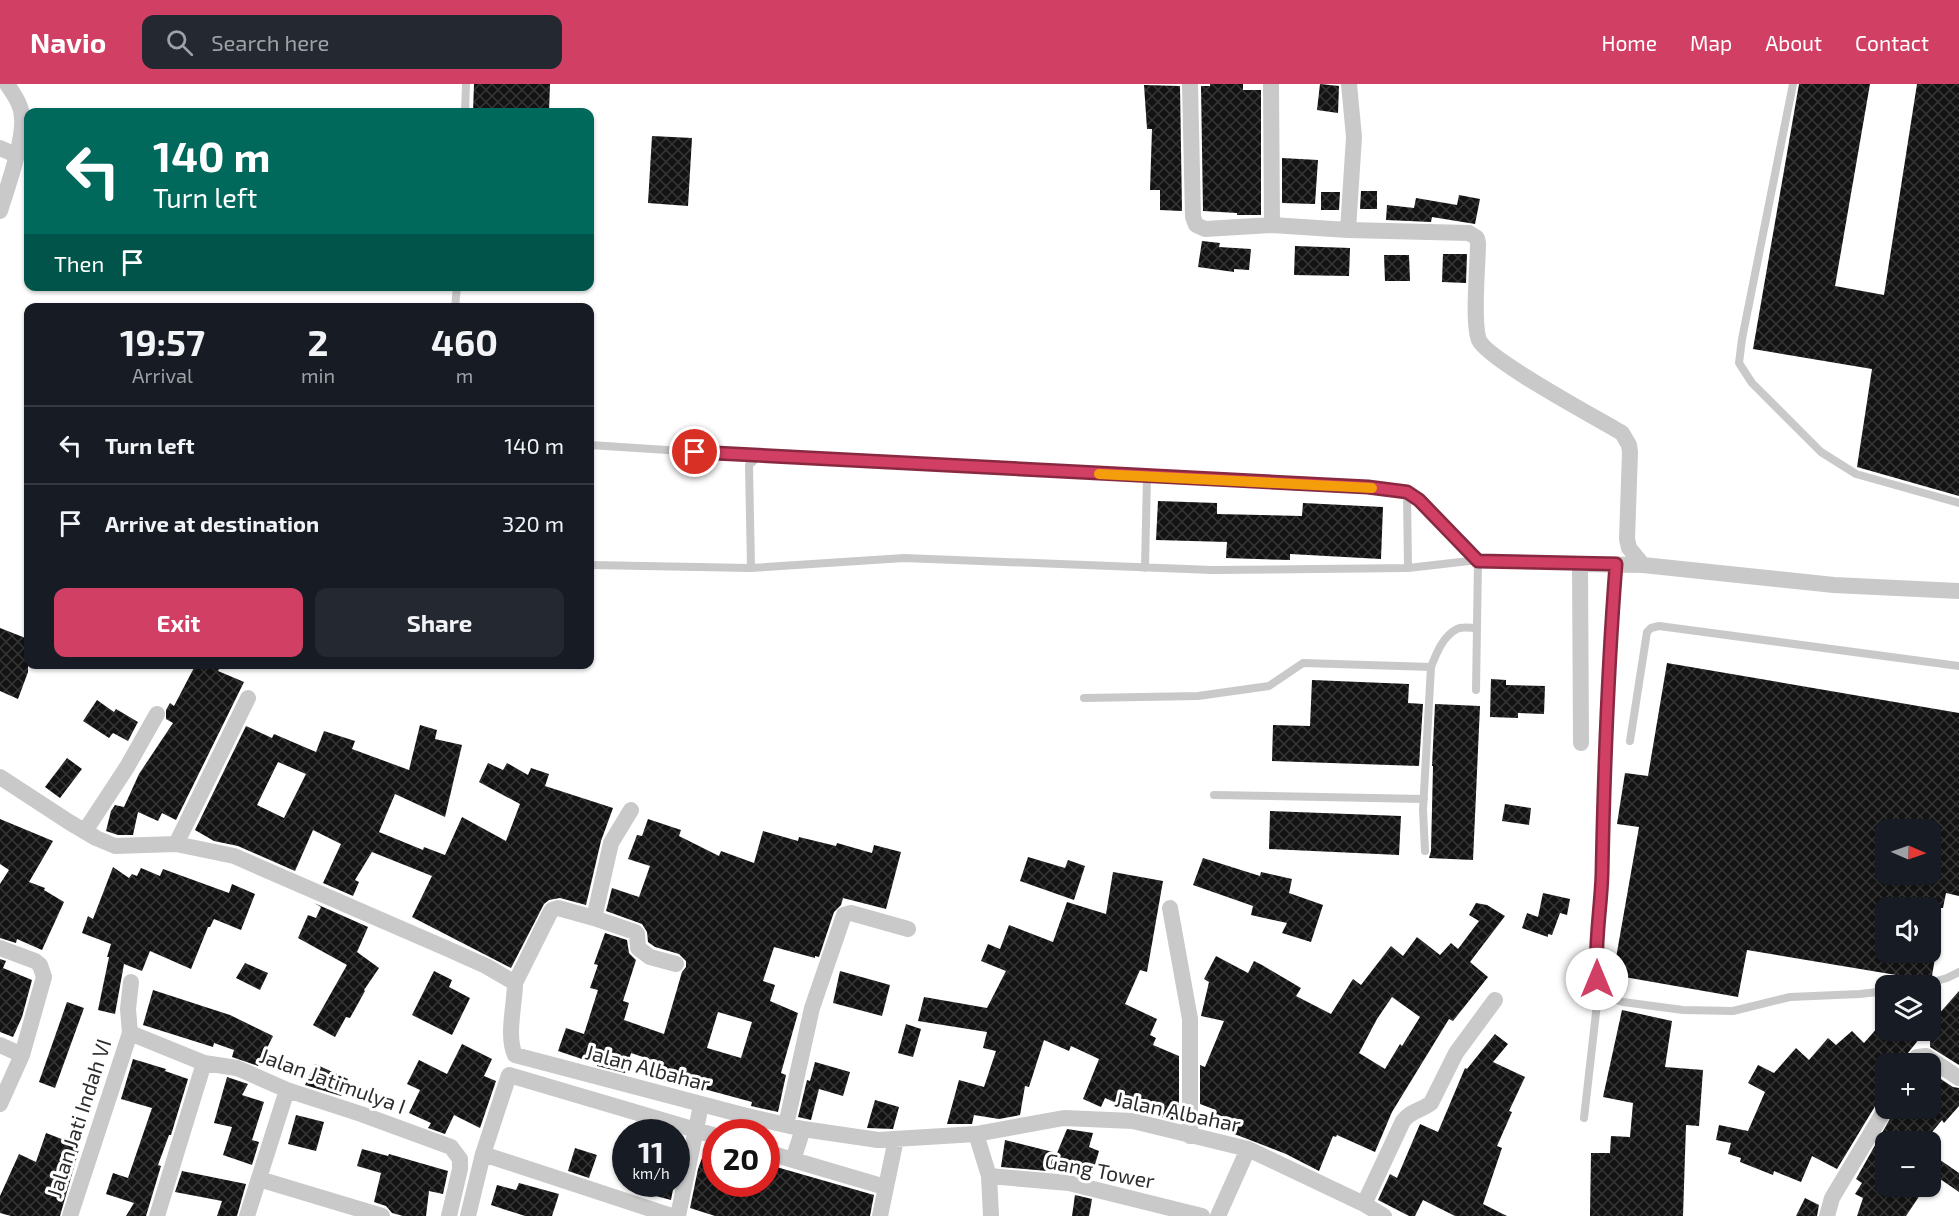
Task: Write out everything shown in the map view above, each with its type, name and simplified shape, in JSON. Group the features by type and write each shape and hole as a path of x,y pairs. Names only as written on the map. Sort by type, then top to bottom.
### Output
{"street":[{"path":"0,211 16,155 22,117 18,101 7,84"},
{"path":"1190,84 1193,217 1196,225 1205,229 1272,225 1348,230 1468,233 1477,238 1479,243 1476,325 1480,343 1498,360 1622,433 1630,452 1627,539 1629,548 1643,565"},
{"path":"1271,84 1272,225"},
{"path":"1348,230 1354,137 1349,84"},
{"path":"0,148 16,155"},
{"path":"1581,743 1580,564 1643,565 1834,585 1959,591"},
{"path":"176,844 248,698"},
{"path":"85,831 157,714"},
{"path":"0,777 85,831 116,846 176,844 244,859 486,966 515,983 552,910 558,908 635,933 638,948 650,957 676,964"},
{"path":"594,918 611,843 631,810"},
{"path":"1170,908 1190,1019 1190,1136"},
{"path":"786,1125 812,1008 844,915 850,913 908,929"},
{"path":"0,948 35,961 40,965 44,977 22,1055 0,1104"},
{"path":"130,1034 128,1009 131,982"},
{"name":"Jalan Albahar","path":"515,983 510,1044 515,1055 701,1105 803,1129 878,1140 976,1134 1064,1118 1132,1121 1248,1149 1364,1204 1384,1216"},
{"path":"1364,1204 1402,1120 1410,1113 1424,1109 1431,1103 1456,1053 1495,1000"},
{"name":"Jalan Jatimulya I","path":"130,1034 204,1063 237,1068 287,1090 362,1113 451,1147 460,1159 460,1169 448,1216"},
{"name":"Jalan Jati Indah VI","path":"70,1216 130,1034"},
{"path":"0,1046 22,1055"},
{"path":"157,1216 204,1063"},
{"path":"1941,1066 1959,1078"},
{"path":"468,1216 483,1154 509,1075 702,1132"},
{"path":"247,1216 287,1090"},
{"path":"678,1216 701,1105"},
{"path":"1827,1216 1832,1198 1879,1119"},
{"path":"793,1160 803,1129"},
{"path":"976,1134 989,1176 991,1216"},
{"path":"880,1216 896,1139"},
{"path":"1218,1216 1248,1149"},
{"path":"483,1154 672,1216"},
{"path":"780,1156 885,1187"},
{"name":"Gang Tower","path":"989,1176 1069,1183 1202,1216"},
{"path":"259,1179 382,1216"}],"lane":[{"path":"465,108 466,84"},
{"path":"1793,84 1739,363 1752,383 1821,452 1856,474 1959,503"},
{"path":"594,445 759,456 1368,487 1407,492 1419,500 1478,561 1476,690"},
{"path":"751,568 749,465 759,456"},
{"path":"1144,568 1147,476"},
{"path":"1407,492 1408,568"},
{"path":"594,565 751,568 904,558 1212,570 1408,568 1478,561 1580,564"},
{"path":"1584,1118 1598,995 1596,962 1601,900 1608,660 1616,564"},
{"path":"1630,741 1647,632 1659,626 1959,666"},
{"path":"1425,851 1424,799 1431,667 1438,650 1455,630 1477,628"},
{"path":"1084,698 1198,696 1269,686 1303,663 1431,667"},
{"path":"1214,795 1424,799"},
{"path":"1941,980 1959,972"},
{"path":"1598,995 1623,1002 1683,1010 1733,1011 1790,997 1875,992"}],"building":[{"path":"474,84 550,84 549,108 473,108"},
{"path":"1210,84 1243,84 1243,90 1261,90 1261,215 1203,211 1201,86 1210,86"},
{"path":"1320,84 1339,86 1338,113 1317,110"},
{"path":"1799,84 1870,84 1835,286 1884,295 1917,84 1959,84 1959,496 1857,467 1872,369 1753,349"},
{"path":"1144,85 1180,86 1182,211 1160,210 1160,190 1150,190 1152,129 1147,129"},
{"path":"652,136 692,138 688,206 648,203"},
{"path":"1282,158 1318,160 1315,204 1282,203"},
{"path":"1361,191 1377,191 1377,209 1360,209"},
{"path":"1321,192 1340,192 1339,210 1321,210"},
{"path":"1459,195 1480,199 1475,224 1432,217 1431,222 1386,220 1387,205 1414,208 1416,198 1457,205"},
{"path":"1202,241 1220,243 1219,247 1251,249 1249,270 1234,269 1234,272 1198,267"},
{"path":"1295,246 1350,248 1349,276 1294,275"},
{"path":"1443,254 1467,254 1466,283 1442,282"},
{"path":"1384,255 1409,255 1410,281 1385,281"},
{"path":"1158,501 1217,503 1217,514 1302,516 1303,503 1383,507 1381,559 1290,554 1290,560 1226,558 1227,542 1156,540"},
{"path":"0,628 24,637 24,669 28,669 28,672 18,699 0,691"},
{"path":"1667,663 1959,713 1959,896 1946,893 1943,908 1941,908 1941,897 1875,897 1875,963 1934,963 1932,975 1896,975 1747,950 1738,997 1613,975 1639,827 1617,824 1625,773 1648,776"},
{"path":"193,669 219,669 218,671 244,682 176,820 162,813 158,821 138,812 133,835 118,835 106,831 111,811 115,805 124,807 139,774 173,723 166,719 166,710 170,703 174,706"},
{"path":"1491,679 1506,680 1506,685 1545,686 1544,714 1518,713 1518,718 1490,717"},
{"path":"1312,680 1409,684 1408,703 1423,704 1419,766 1272,761 1273,725 1310,726"},
{"path":"97,700 114,712 116,709 138,722 128,741 113,733 109,738 83,721"},
{"path":"1435,704 1480,706 1473,860 1429,858"},
{"path":"420,725 437,730 435,739 462,745 445,817 395,794 379,832 423,850 424,847 445,855 462,817 506,841 520,804 479,782 488,763 503,770 507,763 528,775 531,768 549,774 545,786 613,808 601,841 586,905 560,898 549,900 544,904 511,968 412,917 432,876 372,852 355,880 359,882 353,896 323,883 341,844 313,830 295,871 238,846 214,841 195,830 246,726 272,738 274,734 316,752 324,731 355,741 352,749 409,770","holes":["278,762 306,774 284,818 257,805"]},
{"path":"67,758 82,769 60,798 45,787"},
{"path":"1505,804 1531,808 1529,825 1502,821"},
{"path":"1270,811 1401,816 1399,855 1269,849"},
{"path":"0,819 53,841 29,882 45,888 44,890 64,902 42,950 17,939 16,943 0,938 0,884 9,870 0,864"},
{"path":"648,819 681,830 679,836 719,856 721,851 754,863 763,831 798,841 799,837 836,846 837,843 872,853 874,845 901,852 886,909 843,898 841,905 834,912 819,957 815,956 815,958 774,947 763,981 775,985 770,1001 798,1013 781,1073 786,1075 778,1112 751,1106 752,1102 693,1086 692,1089 657,1080 661,1063 631,1053 625,1073 597,1066 597,1064 558,1051 566,1028 584,1034 598,990 590,988 598,965 594,964 605,933 627,940 629,953 636,960 623,1001 629,1003 624,1020 664,1034 686,961 679,954 655,947 648,942 647,932 642,924 606,911 612,888 639,897 650,866 628,859 637,835 642,836","holes":["718,1012 752,1022 741,1058 707,1048"]},
{"path":"1028,857 1065,868 1068,860 1085,866 1074,900 1020,881"},
{"path":"1203,858 1260,876 1261,872 1292,879 1289,893 1323,905 1311,942 1282,933 1287,923 1251,915 1253,906 1193,885"},
{"path":"113,867 129,878 132,874 137,876 141,868 160,876 163,869 229,893 232,884 255,894 241,930 214,919 208,927 191,969 150,951 142,971 124,964 115,1014 98,1010 111,944 82,933 88,916 93,919"},
{"path":"1113,872 1163,881 1147,972 1140,970 1125,1004 1157,1019 1150,1035 1156,1038 1153,1045 1179,1056 1179,1115 1177,1121 1135,1111 1105,1098 1101,1107 1083,1099 1099,1059 1071,1046 1069,1051 1044,1040 1029,1087 1025,1086 1020,1115 999,1119 974,1115 972,1124 947,1124 959,1080 984,1087 996,1051 983,1048 987,1032 918,1021 924,997 987,1008 1006,971 981,961 988,944 1000,949 1009,925 1053,942 1067,902 1106,914"},
{"path":"1543,893 1570,899 1567,915 1560,913 1552,935 1548,934 1548,937 1522,928 1527,913 1538,917"},
{"path":"314,903 368,927 357,952 379,968 364,990 350,1018 346,1017 335,1037 313,1025 347,965 298,938 308,915 316,918 321,907"},
{"path":"1476,903 1487,905 1505,916 1470,962 1488,977 1453,1021 1449,1019 1392,1112 1375,1152 1337,1135 1333,1136 1319,1171 1286,1154 1211,1125 1216,1110 1200,1104 1200,1065 1205,1067 1224,1021 1201,1016 1209,982 1204,979 1216,956 1248,973 1254,961 1262,965 1301,988 1296,996 1331,1014 1353,979 1361,985 1391,946 1403,956 1417,937 1440,955 1451,943 1458,949 1479,921 1469,915","holes":["1392,997 1420,1017 1385,1069 1359,1053"]},
{"path":"0,959 6,961 3,968 32,980 22,1017 13,1037 0,1032"},
{"path":"245,963 268,973 260,990 236,978"},
{"path":"434,971 452,980 449,987 470,998 452,1035 412,1015"},
{"path":"840,971 890,985 882,1016 833,1003"},
{"path":"153,990 230,1015 273,1036 258,1066 232,1057 234,1050 214,1043 213,1047 143,1025"},
{"path":"1959,991 1959,1065 1930,1047 1930,1041 1941,1041 1941,1011"},
{"path":"67,1002 84,1008 55,1088 39,1082"},
{"path":"1622,1010 1672,1021 1665,1067 1703,1070 1699,1126 1686,1125 1683,1216 1590,1216 1591,1153 1610,1153 1611,1136 1630,1137 1633,1103 1603,1097"},
{"path":"906,1024 921,1029 913,1057 898,1053"},
{"path":"1875,1030 1875,1041 1918,1041 1908,1053 1875,1053 1875,1106 1837,1169 1812,1156 1801,1182 1774,1171 1773,1175 1740,1162 1741,1158 1728,1154 1731,1143 1716,1140 1719,1125 1748,1131 1765,1092 1748,1083 1758,1065 1774,1073 1796,1048 1809,1060 1828,1038 1836,1045 1852,1031 1864,1043"},
{"path":"1495,1034 1508,1044 1493,1062 1525,1077 1509,1111 1512,1112 1497,1146 1502,1148 1483,1204 1507,1216 1455,1216 1423,1200 1415,1216 1409,1216 1378,1200 1390,1174 1397,1178 1420,1124 1438,1132 1465,1068 1467,1069"},
{"path":"462,1044 492,1059 484,1076 496,1081 480,1128 454,1115 445,1134 428,1128 431,1123 409,1113 420,1090 407,1084 419,1060 447,1074"},
{"path":"133,1059 166,1069 165,1071 188,1079 171,1135 169,1135 158,1165 161,1166 146,1216 126,1216 134,1203 106,1194 113,1173 128,1178 152,1108 121,1099"},
{"path":"815,1062 850,1072 843,1096 819,1089 811,1120 798,1117 807,1080 810,1081"},
{"path":"315,1064 348,1079 341,1096 305,1085"},
{"path":"227,1077 248,1084 242,1095 264,1102 252,1140 259,1142 252,1165 223,1155 232,1127 214,1123"},
{"path":"1941,1079 1959,1088 1959,1106 1944,1123 1942,1120 1933,1131 1883,1131 1890,1119 1941,1119"},
{"path":"875,1100 899,1107 893,1129 867,1128"},
{"path":"296,1115 324,1122 316,1151 288,1144"},
{"path":"1067,1129 1093,1133 1089,1147 1099,1151 1091,1178 1070,1173 1001,1167 1005,1140 1057,1153"},
{"path":"46,1133 80,1146 60,1216 11,1216 0,1213 0,1196 19,1154 36,1162"},
{"path":"1875,1145 1875,1197 1919,1197 1906,1216 1857,1216 1863,1198 1855,1194 1862,1183 1856,1179"},
{"path":"575,1148 597,1155 589,1178 568,1171"},
{"path":"362,1149 388,1156 389,1154 448,1171 443,1194 429,1191 426,1216 403,1216 392,1213 386,1206 374,1202 381,1173 357,1166"},
{"path":"702,1158 702,1197 780,1197 780,1168 874,1195 870,1216 715,1216 690,1208"},
{"path":"1941,1161 1959,1173 1959,1192 1941,1180"},
{"path":"182,1171 246,1184 237,1216 217,1216 222,1201 175,1192"},
{"path":"519,1183 559,1194 552,1216 525,1216 491,1205 497,1185 516,1190"},
{"path":"1075,1195 1092,1199 1089,1216 1072,1216"},
{"path":"1805,1198 1819,1205 1817,1216 1796,1216"}],"slow traffic":[{"path":"1099,474 1372,488"}],"route":[{"path":"695,452 1368,487 1407,492 1419,500 1478,561 1616,564 1608,660 1597,979"}]}
